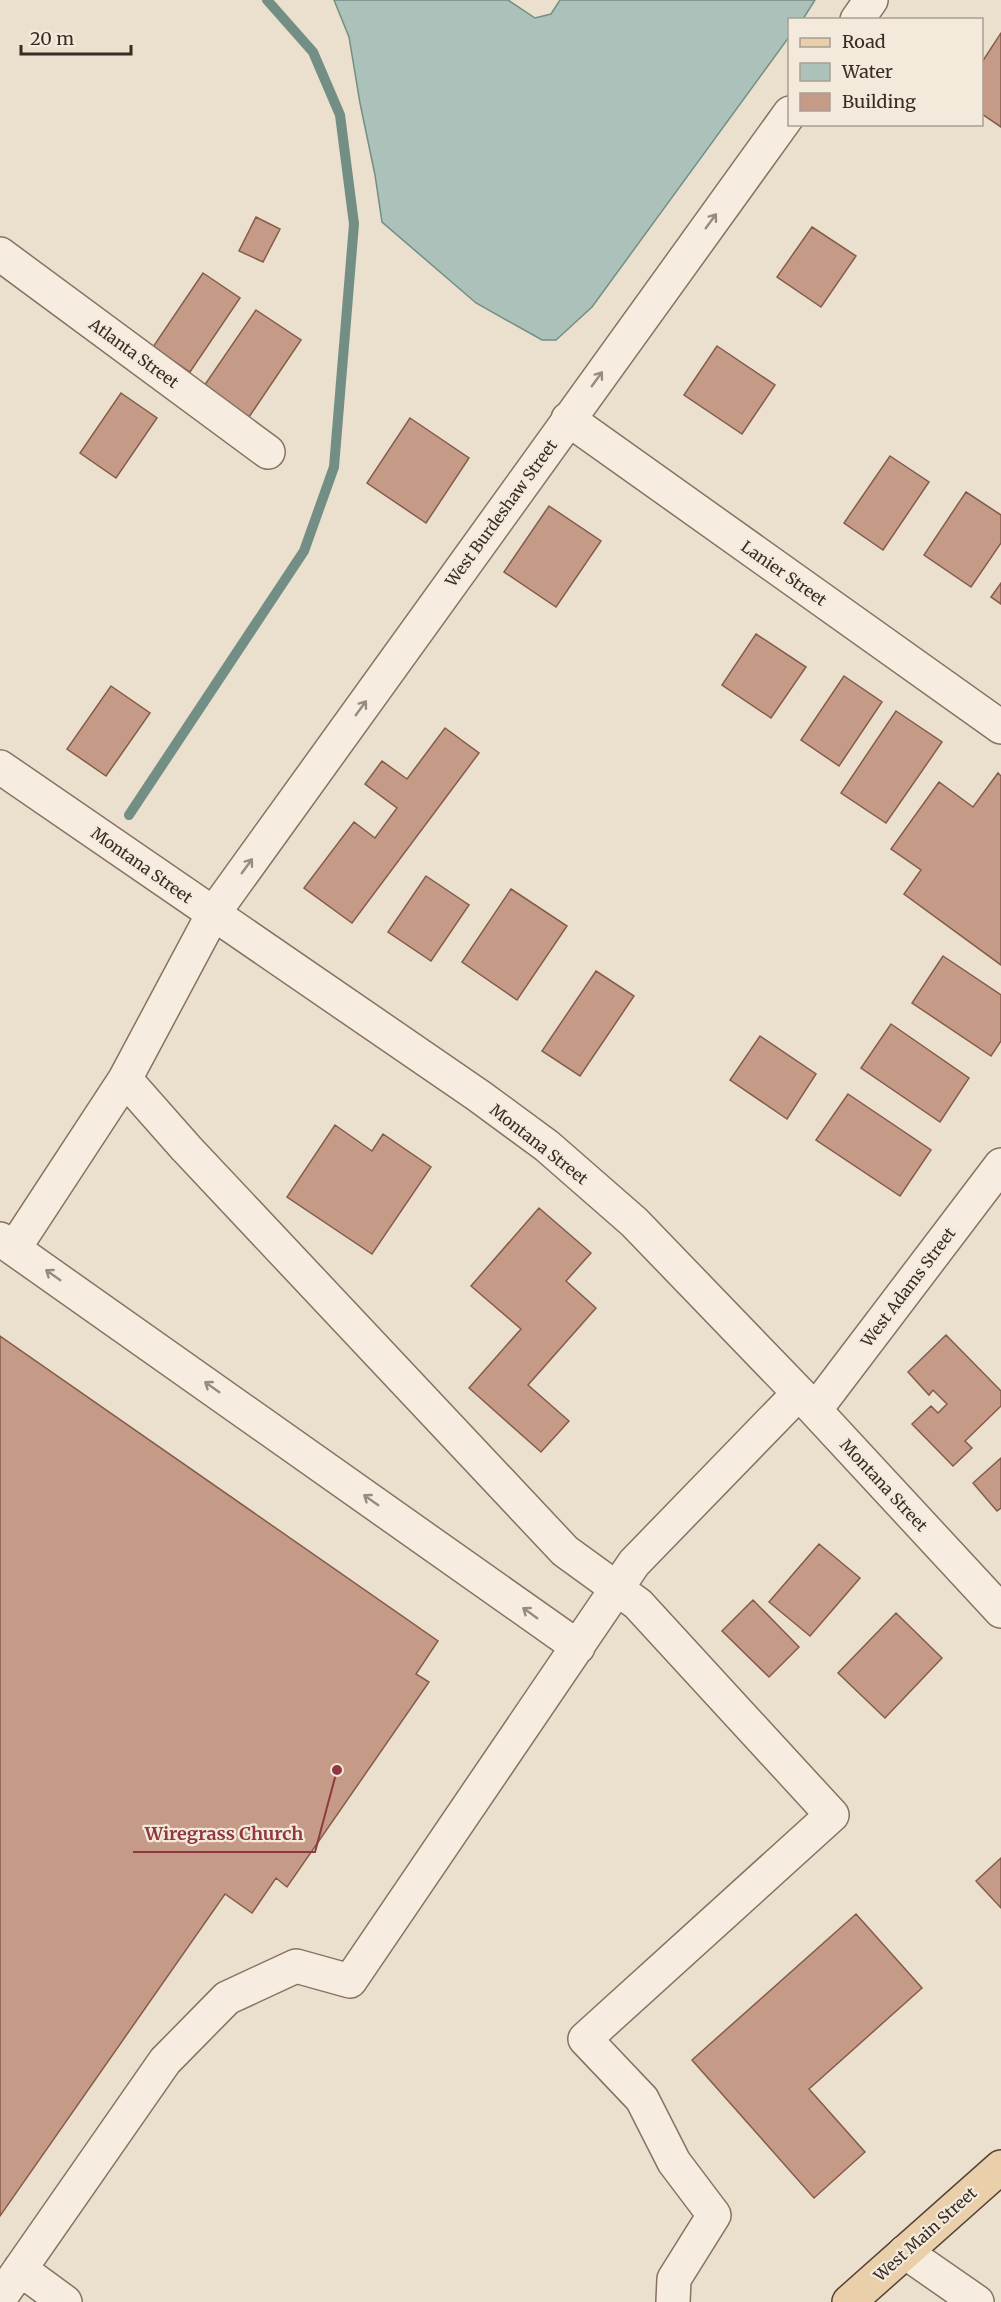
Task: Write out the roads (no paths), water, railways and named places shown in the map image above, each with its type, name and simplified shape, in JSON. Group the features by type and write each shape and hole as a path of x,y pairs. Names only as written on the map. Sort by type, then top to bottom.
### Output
{"main road":[{"name":"West Main Street","path":"849,2302 1001,2167"}],"street":[{"path":"858,18 871,0"},
{"name":"West Burdeshaw Street","path":"7,1243 125,1079 213,914 788,114"},
{"name":"Atlanta Street","path":"0,254 268,452"},
{"name":"Lanier Street","path":"568,420 1001,727"},
{"name":"Montana Street","path":"0,767 479,1096 547,1146 634,1222 807,1401 1001,1611"},
{"path":"125,1079 186,1148 566,1551 638,1604 832,1815 585,2039 642,2099 674,2162 714,2215 674,2279 673,2302"},
{"name":"West Adams Street","path":"20,2269 165,2061 227,1998 296,1966 350,1981 634,1563 807,1401 1001,1165"},
{"path":"7,1243 578,1647"},
{"path":"905,2252 977,2302"},
{"path":"0,2298 20,2269 64,2302"}],"water":[{"path":"334,0 508,0 535,18 551,14 560,0 815,0 804,18 788,18 788,38 592,307 556,340 542,340 476,303 382,222 349,37"}],"waterway":[{"path":"129,815 304,551 334,467 354,224 340,115 313,52 267,0"}],"place":[{"name":"Wiregrass Church","path":"337,1770"}]}
